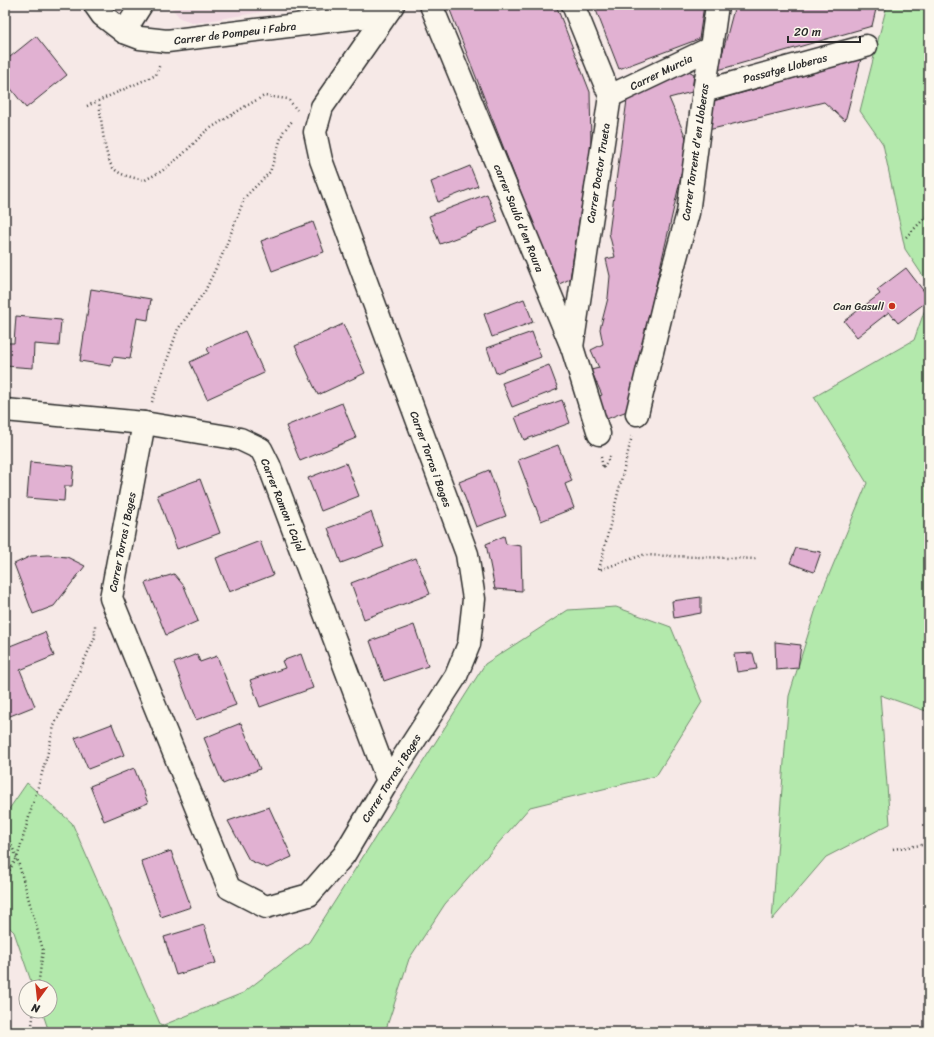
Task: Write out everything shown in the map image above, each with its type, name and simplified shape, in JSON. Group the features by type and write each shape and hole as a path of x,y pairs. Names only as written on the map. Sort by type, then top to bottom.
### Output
{"street":[{"name":"Carrer de Pompeu i Fabra","path":"95,5 102,15 124,32 140,38 167,42 389,10"},
{"path":"124,32 141,5"},
{"name":"carrer Sauló d'en Roura","path":"431,5 572,347 599,434"},
{"path":"573,5 610,96"},
{"name":"Carrer Torrent d'en Lloberas","path":"637,414 665,298 688,213 717,5"},
{"name":"Carrer Torras i Bages","path":"144,423 111,598 228,888 266,907 309,895 344,855 388,781 456,676 469,644 474,599 467,554 321,160 315,132 322,106 389,10"},
{"name":"Passatge Lloberas","path":"704,91 866,46"},
{"name":"Carrer Murcia","path":"610,96 712,48"},
{"name":"Carrer Doctor Trueta","path":"572,347 610,96"},
{"name":"Carrer Ramon i Cajal","path":"5,410 144,423 240,439 261,449 269,465 388,781"}],"path":[{"path":"87,106 156,74 167,42"},
{"path":"99,101 107,156 113,168 126,176 145,180 162,171 174,162 206,131 264,96 288,99 299,114"},
{"path":"144,423 178,330 205,291 224,251 246,197 270,172 283,132 299,114 322,106"},
{"path":"906,237 929,214"},
{"path":"637,414 599,570 643,555 758,559"},
{"path":"5,877 17,858 47,756 54,726 95,637 94,615 111,598"},
{"path":"5,831 17,858 43,950 39,979"},
{"path":"893,849 929,844"},
{"path":"31,1032 33,1019"}],"shaded area":[{"path":"171,5 304,5 195,23 180,18"}],"green space":[{"path":"887,5 929,5 929,285 905,249 883,144 860,111"},
{"path":"929,298 929,712 880,695 890,824 826,857 772,920 789,696 819,599 867,483 814,397 914,340"},
{"path":"616,607 671,627 702,702 656,776 530,807 445,904 409,959 385,1032 49,1032 45,1019 58,1019 58,979 30,979 14,932 5,923 5,815 27,783 72,823 161,1026 243,993 309,942 485,664 568,610"}],"building":[{"path":"448,5 556,5 590,92 591,145 570,279 557,285"},
{"path":"594,5 704,5 699,39 619,69"},
{"path":"735,5 877,5 872,26 718,70"},
{"path":"36,36 67,75 26,108 5,81 5,61"},
{"path":"861,59 845,121 824,102 708,130 713,101"},
{"path":"685,69 694,74 692,92 669,98 687,140 680,181 627,411 604,420 593,399 602,395 591,370 599,368 591,350 603,344 600,329 608,298 610,276 606,259 615,257 609,233 627,100"},
{"path":"470,166 478,186 438,202 431,182"},
{"path":"487,194 498,222 440,244 429,216"},
{"path":"313,222 324,252 272,271 261,241"},
{"name":"Can Gasull","path":"906,268 929,300 898,323 889,312 857,337 844,321 880,294 877,290"},
{"path":"91,289 151,299 148,320 137,318 130,359 113,357 111,366 80,361"},
{"path":"524,299 533,322 492,337 484,314"},
{"path":"16,316 61,320 59,346 34,344 33,368 5,366 5,343 14,343"},
{"path":"343,324 365,373 318,395 295,346"},
{"path":"245,331 264,373 207,399 190,362 209,353 207,348"},
{"path":"532,332 541,357 496,373 487,348"},
{"path":"549,365 558,389 512,407 502,383"},
{"path":"562,400 570,423 524,440 515,417"},
{"path":"342,403 356,438 300,461 286,426"},
{"path":"558,445 572,481 565,484 574,508 541,521 518,460"},
{"path":"30,462 74,466 72,486 65,486 64,501 27,498"},
{"path":"346,463 359,496 321,511 308,478"},
{"path":"489,470 506,516 476,527 459,482"},
{"path":"200,479 220,533 177,549 157,495"},
{"path":"371,512 384,547 341,563 328,528"},
{"path":"504,536 506,544 521,546 522,591 495,589 486,544"},
{"path":"260,541 273,575 229,592 216,558"},
{"path":"796,548 821,552 814,572 790,563"},
{"path":"48,555 67,557 85,566 54,606 33,614 14,564 31,556"},
{"path":"416,558 430,594 364,619 351,583"},
{"path":"174,574 184,586 198,621 166,635 145,583"},
{"path":"701,597 701,613 674,618 672,601"},
{"path":"414,625 428,666 384,681 370,641"},
{"path":"45,632 54,656 20,670 35,706 5,718 5,648"},
{"path":"775,642 801,645 798,668 776,670"},
{"path":"753,653 757,669 737,672 734,654"},
{"path":"197,654 200,662 217,656 236,705 196,720 174,663"},
{"path":"301,654 313,688 260,707 250,680 285,668 282,661"},
{"path":"241,723 260,769 223,784 204,738"},
{"path":"112,724 124,755 88,769 75,738"},
{"path":"134,768 148,803 104,821 90,786"},
{"path":"269,807 292,857 267,868 249,860 228,821"},
{"path":"171,851 191,907 161,917 141,861"},
{"path":"204,925 216,963 176,975 164,937"}],"place":[{"name":"Can Gasull","path":"892,306"}]}
